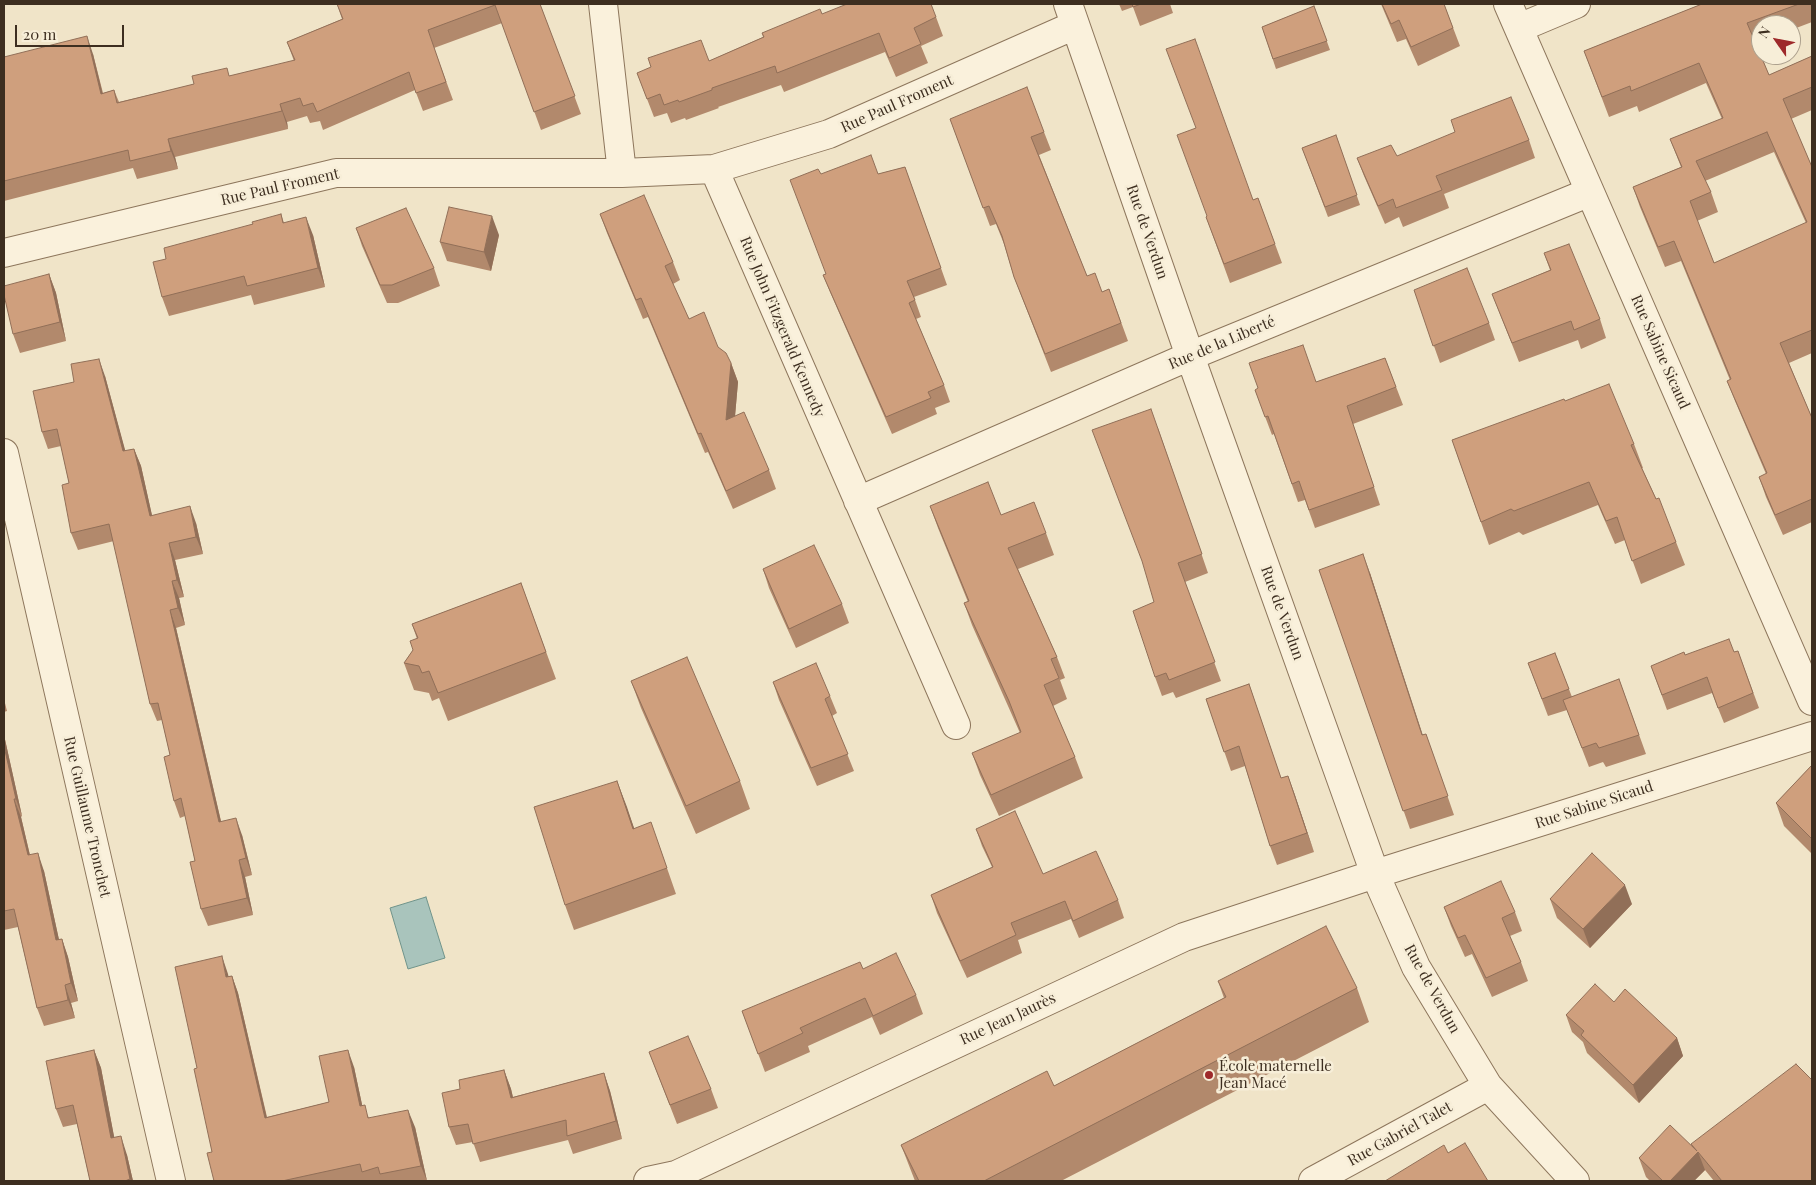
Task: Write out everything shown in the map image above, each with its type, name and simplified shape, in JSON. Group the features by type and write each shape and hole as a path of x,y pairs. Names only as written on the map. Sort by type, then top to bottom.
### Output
{"street":[{"path":"603,4 622,173 714,169"},
{"path":"1514,16 1576,4"},
{"name":"Rue Paul Froment","path":"714,169 829,134 1071,14"},
{"name":"Rue de Verdun","path":"1071,14 1190,356 1375,874 1416,967 1488,1086 1574,1181"},
{"name":"Rue Sabine Sicaud","path":"1514,16 1812,701"},
{"name":"Rue John Fitzgerald Kennedy","path":"714,169 956,725"},
{"name":"Rue Paul Froment","path":"4,253 336,172 622,173"},
{"name":"Rue de la Liberté","path":"858,501 1190,356 1590,192"},
{"name":"Rue Guillaume Tronchet","path":"4,453 171,1181"},
{"name":"Rue Sabine Sicaud","path":"1375,874 1812,736"},
{"name":"Rue Jean Jaurès","path":"648,1181 677,1178 1184,937 1375,874"},
{"name":"Rue Gabriel Talet","path":"1312,1181 1488,1086"}],"water":[{"path":"426,897 445,958 408,969 390,908"}],"building":[{"path":"337,4 540,4 575,96 534,112 495,5 428,30 446,82 416,93 409,72 317,112 313,103 303,106 300,98 280,104 282,111 168,139 171,151 130,161 128,150 4,181 4,57 87,36 101,94 114,90 117,103 194,84 192,76 227,68 229,76 295,60 287,42 343,19"},
{"path":"847,4 931,4 936,17 914,28 921,44 889,58 879,33 777,73 775,66 712,88 712,90 679,102 678,100 664,105 660,94 647,99 637,73 651,67 648,58 701,40 709,61 764,37 762,33 820,9 822,14"},
{"path":"1382,4 1444,4 1453,28 1411,47 1399,20 1391,24"},
{"path":"1702,4 1799,4 1769,15 1751,15 1751,22 1747,23 1751,32 1751,65 1765,65 1769,75 1792,65 1801,65 1801,61 1812,56 1812,87 1783,99 1812,167 1812,330 1780,343 1812,418 1812,499 1775,515 1759,477 1767,473 1727,381 1731,379 1674,241 1658,247 1633,187 1682,167 1670,139 1723,118 1699,63 1631,91 1630,86 1602,97 1584,51","holes":["1767,132 1807,222 1714,263 1690,201 1711,192 1696,161"]},
{"path":"1314,6 1327,41 1273,59 1262,27"},
{"path":"1195,39 1253,200 1258,198 1275,244 1224,264 1177,135 1196,128 1166,49"},
{"path":"1027,87 1044,132 1031,137 1087,276 1095,273 1102,292 1109,289 1121,323 1045,354 1014,277 1002,236 989,206 983,208 950,119"},
{"path":"1511,97 1529,140 1436,176 1442,190 1396,208 1393,199 1378,206 1357,158 1391,145 1397,156 1455,132 1451,120"},
{"path":"1336,135 1357,195 1325,207 1302,148"},
{"path":"871,155 878,174 905,167 941,268 907,281 915,300 909,303 944,385 928,392 931,398 886,417 823,275 826,274 790,180 818,169 821,174"},
{"path":"644,195 673,262 665,266 689,319 704,312 718,347 726,353 731,363 726,420 744,412 769,470 726,491 701,433 698,434 641,298 636,300 600,214"},
{"path":"449,207 492,216 484,252 440,242"},
{"path":"406,208 434,268 392,285 380,285 356,228"},
{"path":"281,214 283,223 306,217 318,268 247,286 244,276 162,297 153,262 166,259 164,248 253,224 252,222"},
{"path":"1569,244 1600,319 1574,330 1571,321 1512,343 1492,294 1551,270 1544,253"},
{"path":"1467,268 1489,323 1433,346 1414,290"},
{"path":"49,274 60,322 13,334 4,295 4,286"},
{"path":"1303,345 1316,382 1385,358 1396,387 1347,406 1374,487 1309,510 1299,481 1292,484 1268,416 1265,417 1255,390 1258,388 1249,363"},
{"path":"99,359 123,451 134,449 150,516 190,506 196,537 169,543 177,580 172,581 178,608 170,610 219,822 236,818 246,858 239,860 247,898 201,909 190,862 195,861 181,798 174,801 164,757 170,755 158,703 150,704 109,524 71,533 62,485 69,483 57,429 42,432 33,391 74,382 71,364"},
{"path":"1609,384 1634,444 1631,445 1656,499 1659,498 1676,542 1632,561 1617,517 1606,521 1589,482 1514,511 1511,509 1481,522 1452,440"},
{"path":"1151,409 1202,554 1178,563 1215,662 1169,680 1166,673 1155,677 1133,611 1154,602 1142,561 1092,430"},
{"path":"988,482 1001,515 1034,502 1046,533 1008,548 1057,657 1051,659 1059,678 1044,685 1075,757 991,795 972,753 1021,732 1009,701 964,603 969,601 930,506"},
{"path":"814,545 842,604 789,629 763,569"},
{"path":"1363,554 1422,735 1426,734 1448,796 1403,811 1319,570"},
{"path":"521,583 546,652 438,693 429,671 422,673 419,666 404,663 413,650 410,641 418,638 412,624"},
{"path":"1729,639 1734,652 1738,651 1753,693 1718,708 1707,677 1662,695 1651,666 1684,652 1685,655"},
{"path":"1555,653 1569,689 1542,699 1528,663"},
{"path":"687,657 740,781 686,806 631,681"},
{"path":"816,663 830,696 825,699 848,754 811,768 773,682"},
{"path":"1619,679 1639,735 1599,748 1596,743 1582,748 1563,700"},
{"path":"1249,684 1281,778 1288,776 1307,833 1270,846 1239,746 1224,752 1206,699"},
{"path":"4,746 16,799 14,799 28,855 38,853 56,940 62,939 71,983 65,985 68,1000 37,1008 14,909 4,911"},
{"path":"1812,765 1812,839 1776,803"},
{"path":"617,781 633,829 651,822 667,868 565,905 534,807"},
{"path":"1015,811 1043,874 1096,851 1118,900 1073,921 1065,901 1011,923 1016,935 960,961 931,895 993,867 976,829"},
{"path":"1592,853 1625,885 1583,929 1550,899"},
{"path":"1501,881 1515,912 1502,918 1521,962 1486,978 1465,935 1458,938 1444,907"},
{"path":"1326,926 1357,988 984,1181 919,1181 901,1145 1047,1071 1054,1086 1226,997 1218,981"},
{"path":"896,953 916,995 873,1016 865,998 800,1028 803,1033 758,1054 742,1011 860,962 863,969"},
{"path":"222,956 226,977 232,976 265,1118 329,1102 319,1056 348,1050 360,1106 365,1105 368,1118 408,1110 421,1166 380,1174 378,1167 362,1172 360,1164 282,1181 214,1181 207,1153 212,1152 194,1069 197,1068 175,967"},
{"path":"1595,984 1614,1002 1625,989 1677,1038 1633,1085 1581,1035 1584,1031 1566,1015"},
{"path":"688,1036 711,1089 670,1105 649,1052"},
{"path":"94,1050 111,1138 121,1136 130,1179 125,1181 90,1181 73,1105 56,1109 46,1061"},
{"path":"1796,1064 1812,1080 1812,1181 1722,1181 1698,1152 1670,1181 1663,1181 1639,1158 1670,1125 1697,1151 1691,1144"},
{"path":"504,1070 511,1098 604,1073 616,1121 567,1136 566,1120 473,1144 468,1124 449,1127 442,1093 460,1089 459,1080"},
{"path":"1465,1143 1488,1181 1385,1181 1444,1145 1448,1153"}],"place":[{"name":"École maternelle Jean Macé","path":"1209,1075"}]}
